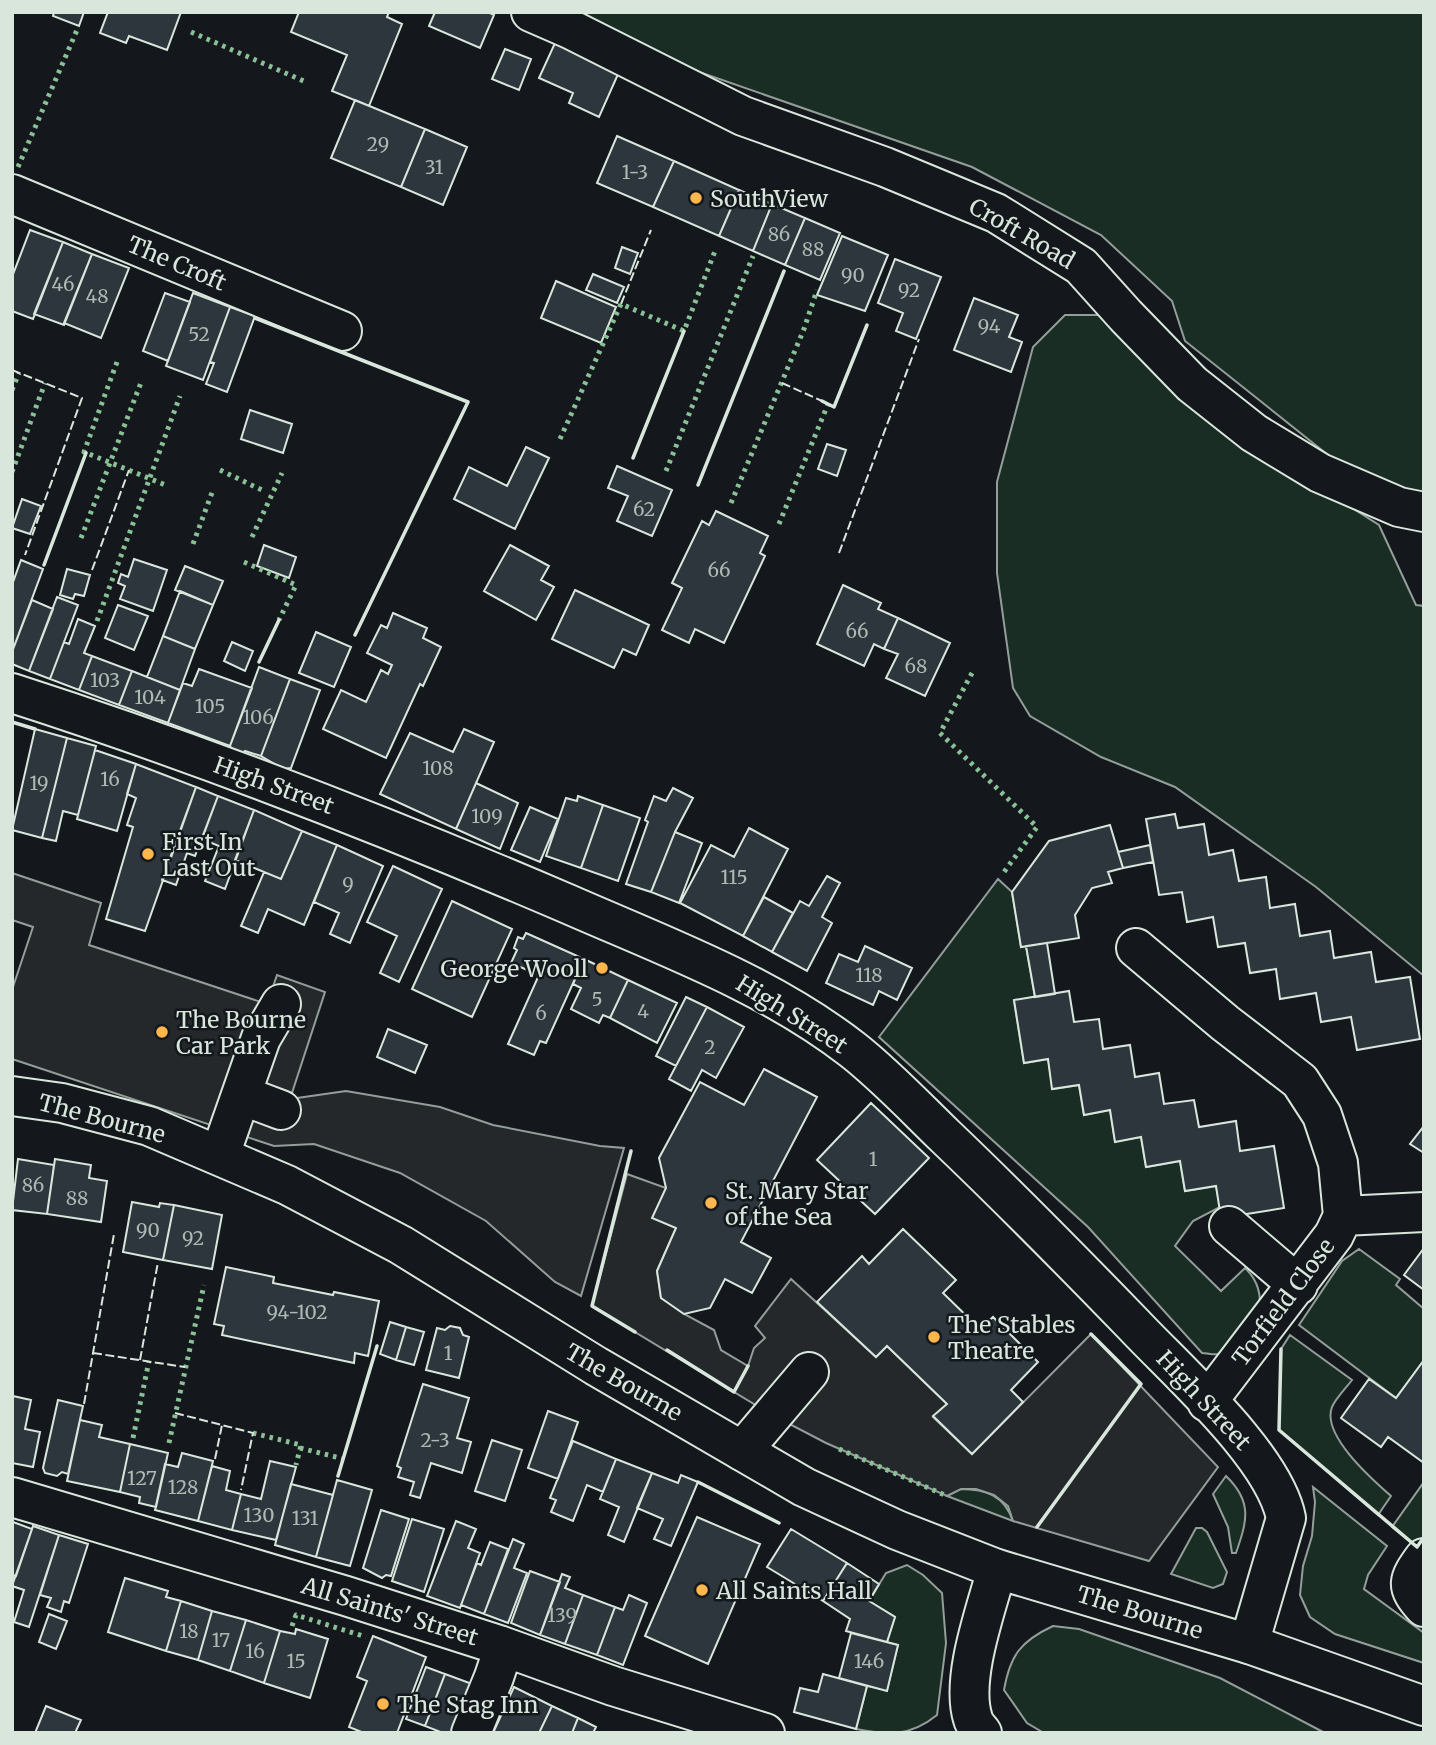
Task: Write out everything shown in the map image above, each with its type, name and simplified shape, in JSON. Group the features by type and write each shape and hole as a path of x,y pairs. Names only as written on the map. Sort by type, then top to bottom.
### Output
{"main road":[{"name":"Croft Road","path":"531,12 743,116 885,167 996,213 1081,265 1192,384 1254,433 1320,473 1399,507 1424,512"},
{"name":"The Croft","path":"12,194 342,331"},
{"name":"High Street","path":"12,693 288,788 443,850 765,992 853,1050 1042,1229 1251,1450 1273,1482 1283,1502 1286,1518 1249,1644"},
{"name":"Torfield Close","path":"1136,948 1225,1023 1300,1081 1322,1115 1338,1163 1343,1216 1334,1235 1207,1402"},
{"path":"219,1155 261,1038 281,1004"},
{"path":"241,1095 281,1110"},
{"name":"The Bourne","path":"12,1096 62,1103 149,1126 287,1185 401,1245 596,1366 804,1487 874,1520 997,1569 1249,1644 1424,1706"},
{"path":"1343,1216 1424,1212"},
{"path":"1229,1226 1298,1284"},
{"path":"742,1451 809,1372"},
{"name":"All Saints' Street","path":"12,1497 346,1596 613,1686 765,1733"},
{"path":"1424,1558 1410,1583 1412,1594 1424,1607"},
{"path":"967,1729 971,1664 997,1569"},
{"path":"471,1733 503,1647"}],"green space":[{"path":"568,12 1424,12 1424,497 1372,490 1185,341 1172,301 1101,235 972,167 682,66"},
{"path":"1065,315 1105,315 1220,424 1379,525 1416,605 1424,606 1424,976 1316,887 1175,787 1101,757 1030,716 1013,688 997,573 997,482 1033,347"},
{"path":"998,879 1012,892 1021,947 1026,946 1035,997 1014,1001 1024,1063 1048,1059 1053,1089 1079,1085 1084,1115 1110,1110 1115,1141 1141,1137 1146,1167 1180,1161 1185,1191 1216,1186 1220,1207 1193,1221 1175,1246 1221,1291 1245,1268 1258,1288 1259,1310 1251,1330 1222,1353 1202,1353 1088,1227 879,1037"},
{"path":"1359,1249 1400,1279 1396,1285 1424,1309 1424,1360 1396,1398 1299,1325 1342,1261"},
{"path":"1290,1335 1352,1380 1332,1407 1331,1418 1334,1430 1351,1456 1391,1496 1378,1515 1279,1430 1281,1349"},
{"path":"1226,1476 1235,1485 1244,1503 1245,1521 1236,1553 1232,1553 1228,1527 1213,1494"},
{"path":"1424,1482 1424,1537 1417,1547 1392,1527"},
{"path":"1313,1487 1387,1546 1368,1575 1364,1589 1424,1633 1424,1663 1335,1634 1310,1617 1300,1595 1303,1566 1312,1536 1315,1502"},
{"path":"960,1489 978,1490 993,1495 1005,1505 1013,1521 947,1496"},
{"path":"1196,1528 1207,1532 1227,1572 1223,1584 1213,1588 1171,1574"},
{"path":"907,1565 923,1575 942,1593 946,1643 937,1715 908,1731 889,1733 856,1729 867,1686 887,1690 898,1645 887,1642 895,1617 869,1601 886,1573"},
{"path":"1053,1626 1079,1629 1220,1678 1325,1733 1044,1733 1027,1723 1004,1690 1010,1667 1019,1650 1033,1637"}],"shaded area":[{"path":"12,873 101,903 89,945 267,1004 277,975 325,992 290,1099 346,1091 440,1107 493,1125 600,1146 624,1148 581,1296 555,1282 486,1221 400,1173 314,1144 274,1146 12,1059 12,990 33,927 12,920"},
{"path":"627,1174 666,1188 653,1217 676,1228 657,1271 661,1298 714,1330 721,1350 748,1366 754,1348 765,1338 755,1326 791,1279 876,1357 887,1346 947,1404 933,1417 972,1454 1091,1334 1218,1467 1149,1561 1013,1521 1008,1506 994,1495 976,1489 961,1489 947,1496 826,1443 772,1415 592,1306"}],"building":[{"path":"54,12 84,12 79,26 53,16"},
{"path":"108,12 181,12 167,50 129,36 126,43 100,33"},
{"path":"299,12 389,12 387,17 402,24 369,106 332,91 347,55 291,32"},
{"path":"435,12 488,12 494,15 480,48 429,26"},
{"path":"555,43 619,72 599,117 569,103 573,93 539,78"},
{"path":"505,49 531,59 519,90 492,79"},
{"path":"355,100 425,129 401,187 331,158"},
{"path":"425,129 467,147 443,205 401,187"},
{"path":"617,136 674,161 653,207 597,183"},
{"name":"SouthView","path":"674,161 739,190 719,236 653,207"},
{"path":"739,190 772,204 753,251 719,236"},
{"path":"772,204 805,218 785,265 753,251"},
{"path":"805,218 840,233 820,280 785,265"},
{"path":"30,230 63,242 33,319 12,311 12,277"},
{"path":"842,236 888,255 865,311 817,295"},
{"path":"63,242 92,254 64,325 34,314"},
{"path":"622,247 638,253 630,274 615,268"},
{"path":"92,254 129,268 101,338 64,323"},
{"path":"895,259 941,277 916,339 896,331 903,313 878,303"},
{"path":"593,274 624,287 617,303 586,290"},
{"path":"556,281 616,307 601,343 541,318"},
{"path":"165,293 190,302 168,361 143,351"},
{"path":"193,293 230,307 203,380 166,366"},
{"path":"974,298 1018,315 1009,337 1022,342 1011,372 954,350"},
{"path":"230,307 255,316 227,392 206,384 214,363 210,362"},
{"path":"250,410 292,424 283,453 241,439"},
{"path":"827,444 846,450 837,476 818,469"},
{"path":"526,447 549,458 515,529 454,499 469,467 507,486"},
{"path":"617,466 672,490 652,536 617,521 628,496 608,488"},
{"path":"22,499 41,506 30,534 12,528"},
{"path":"716,511 768,536 760,553 765,556 724,643 695,629 689,643 662,630 682,588 672,583 702,521 709,525"},
{"path":"264,545 296,557 289,578 257,566"},
{"path":"510,545 549,566 541,580 554,587 536,620 484,591"},
{"path":"134,559 167,570 153,611 120,599 125,586 118,583 121,574 128,577"},
{"path":"21,560 43,569 12,652 12,585"},
{"path":"185,566 223,581 213,605 175,590"},
{"path":"67,569 90,575 84,596 75,594 73,599 60,595"},
{"path":"843,585 881,603 878,609 898,618 884,649 874,644 864,666 817,644"},
{"path":"575,590 649,625 636,655 623,649 614,668 552,639"},
{"path":"180,591 213,605 195,649 163,636"},
{"path":"57,597 78,605 50,679 29,671"},
{"path":"32,600 53,609 29,671 12,664 12,652"},
{"path":"118,605 148,616 134,650 105,638"},
{"path":"393,613 427,628 423,638 441,647 423,686 420,684 386,758 323,729 341,690 366,702 381,670 388,674 392,665 367,653 381,625 387,628"},
{"path":"898,618 950,643 925,696 886,678 898,654 884,649"},
{"path":"78,619 95,626 84,653 92,656 79,690 50,679 64,642 69,644"},
{"path":"316,632 351,647 334,687 299,673"},
{"path":"163,636 195,649 180,690 147,677"},
{"path":"232,642 253,651 245,671 224,661"},
{"path":"92,656 132,671 119,705 79,690"},
{"path":"259,667 290,679 261,756 245,751 242,754 233,751 230,746"},
{"path":"199,669 252,688 230,746 168,723 183,683 192,686"},
{"path":"132,671 180,690 168,723 119,705"},
{"path":"290,679 320,690 291,768 283,769 261,756"},
{"path":"35,729 67,738 42,838 12,830"},
{"path":"464,729 494,742 456,829 380,794 410,733 453,752"},
{"path":"67,738 96,746 78,815 63,811 56,841 42,838"},
{"path":"95,750 136,764 117,831 77,819"},
{"name":"First In Last Out","path":"136,764 196,787 145,931 106,919 133,827 127,825 136,798 127,794"},
{"path":"476,783 518,803 500,849 456,829"},
{"path":"196,787 218,796 195,856 187,853 176,885 162,880"},
{"path":"673,788 693,798 675,832 651,892 626,884 648,822 645,820 654,796 666,801"},
{"path":"218,796 254,810 225,889 205,881 219,846 202,839"},
{"path":"578,796 603,805 581,868 546,856 566,798 577,801"},
{"path":"603,805 640,818 618,881 581,868"},
{"path":"530,807 558,819 540,862 511,850"},
{"path":"254,810 302,831 281,879 235,860"},
{"path":"1175,814 1178,828 1204,824 1209,855 1233,850 1239,881 1266,877 1270,908 1295,904 1300,936 1330,931 1334,958 1371,952 1376,982 1410,977 1420,1039 1357,1050 1351,1017 1321,1022 1316,993 1280,999 1276,969 1250,973 1245,943 1218,947 1213,917 1187,922 1182,892 1159,895 1146,819"},
{"path":"1110,825 1123,868 1108,872 1112,883 1092,888 1075,915 1079,938 1021,947 1012,892 1049,841"},
{"path":"749,828 788,849 743,936 680,903 711,845 734,857"},
{"path":"302,831 337,845 304,925 268,909 258,933 241,926 264,872 281,879"},
{"path":"675,832 702,843 679,903 651,892"},
{"path":"337,845 383,866 350,943 330,934 339,913 314,902"},
{"path":"1150,845 1153,862 1123,868 1118,852"},
{"path":"393,866 442,889 399,982 380,973 397,936 367,922"},
{"path":"827,876 840,883 822,917 832,923 807,971 772,952 800,901 809,906"},
{"path":"764,897 793,913 772,952 743,936"},
{"path":"452,901 512,929 472,1017 412,989"},
{"path":"526,933 584,959 546,1043 540,1041 534,1055 508,1044 539,975 511,963 517,950 514,948 518,937 523,939"},
{"path":"1047,943 1055,994 1035,997 1026,946"},
{"path":"865,946 912,968 897,1000 879,991 873,1005 826,983 839,954 858,962"},
{"path":"584,959 628,980 610,1018 603,1015 599,1023 571,1009 581,988 573,984"},
{"path":"628,980 677,1003 657,1043 610,1018"},
{"path":"1069,991 1074,1022 1099,1019 1103,1049 1130,1045 1135,1077 1159,1073 1164,1104 1194,1100 1199,1127 1236,1121 1240,1151 1274,1146 1284,1208 1221,1218 1216,1186 1185,1191 1180,1161 1146,1167 1141,1137 1115,1142 1110,1110 1084,1115 1079,1085 1052,1089 1048,1059 1024,1063 1014,1000"},
{"path":"686,997 707,1007 676,1066 656,1056"},
{"path":"707,1007 744,1027 716,1078 702,1070 691,1091 669,1079"},
{"path":"388,1029 427,1045 415,1073 377,1057"},
{"name":"St. Mary Star of the Sea","path":"764,1069 817,1097 741,1242 771,1258 752,1293 725,1279 710,1308 684,1314 661,1298 657,1271 676,1228 652,1218 666,1188 659,1158 700,1082 744,1105"},
{"path":"871,1103 929,1158 875,1214 817,1160"},
{"path":"1424,1126 1424,1153 1410,1144"},
{"path":"18,1159 54,1165 47,1214 12,1210"},
{"path":"55,1159 91,1165 89,1178 107,1181 101,1222 47,1214"},
{"path":"132,1202 159,1207 160,1203 174,1205 163,1260 123,1252"},
{"path":"174,1205 222,1215 212,1269 163,1260"},
{"name":"The Stables Theatre","path":"903,1229 956,1280 943,1293 980,1329 993,1317 1038,1362 1011,1390 1023,1402 972,1454 933,1416 947,1404 887,1346 876,1357 817,1302 862,1256 869,1264"},
{"path":"1424,1248 1424,1290 1404,1275"},
{"path":"226,1267 274,1277 273,1283 379,1301 368,1356 355,1353 354,1363 222,1335 224,1326 214,1324"},
{"path":"390,1322 406,1327 396,1360 380,1354"},
{"path":"450,1326 460,1328 463,1335 469,1337 459,1378 426,1370 437,1328 445,1330"},
{"path":"406,1327 424,1332 414,1365 396,1360"},
{"path":"1424,1360 1424,1463 1388,1437 1381,1447 1341,1418 1369,1379 1396,1398"},
{"path":"423,1384 469,1398 457,1438 471,1442 462,1473 431,1463 420,1498 410,1495 414,1482 398,1477 401,1468 397,1466"},
{"path":"13,1396 31,1400 25,1429 40,1432 33,1467 12,1463"},
{"path":"58,1400 83,1406 68,1474 62,1472 57,1476 45,1473 43,1468"},
{"path":"548,1411 578,1422 558,1479 528,1468"},
{"path":"80,1420 102,1425 99,1437 130,1444 120,1492 67,1481"},
{"path":"492,1440 522,1450 505,1501 475,1491"},
{"path":"573,1441 616,1459 603,1492 587,1485 573,1521 551,1512 556,1500 550,1498"},
{"path":"130,1444 168,1453 156,1507 139,1503 140,1497 120,1492"},
{"path":"182,1453 213,1461 198,1521 155,1510 165,1464 178,1467"},
{"path":"616,1459 652,1473 624,1542 608,1535 619,1507 600,1499"},
{"path":"270,1461 296,1467 276,1540 232,1530 241,1494 261,1499"},
{"path":"212,1466 230,1471 226,1490 241,1494 232,1530 198,1521"},
{"path":"652,1473 678,1483 681,1475 698,1482 671,1546 654,1539 663,1519 637,1508"},
{"path":"337,1480 372,1490 350,1566 316,1557"},
{"path":"291,1484 333,1495 316,1557 275,1545"},
{"path":"381,1510 409,1519 391,1576 382,1578 363,1568"},
{"name":"All Saints Hall","path":"697,1517 760,1544 708,1664 645,1636"},
{"path":"412,1519 444,1529 424,1592 392,1581"},
{"path":"456,1521 476,1529 468,1548 480,1553 460,1608 427,1596"},
{"path":"13,1522 32,1529 16,1576 12,1575"},
{"path":"33,1526 59,1535 29,1627 14,1622 24,1590 12,1586"},
{"path":"791,1529 847,1563 823,1601 767,1567"},
{"path":"59,1535 88,1544 69,1603 64,1601 61,1612 47,1607 51,1598 40,1595"},
{"path":"513,1539 524,1544 514,1568 527,1573 508,1623 484,1614"},
{"path":"490,1542 508,1549 484,1614 461,1605 477,1563 481,1565"},
{"path":"847,1563 879,1584 869,1601 895,1617 887,1642 846,1631 850,1619 823,1601"},
{"path":"530,1571 560,1582 540,1635 511,1623"},
{"path":"562,1574 570,1577 565,1588 583,1595 565,1644 540,1635"},
{"path":"125,1578 168,1591 166,1597 181,1601 166,1651 108,1632"},
{"path":"583,1595 615,1607 597,1655 565,1644"},
{"path":"629,1595 647,1603 623,1665 597,1655 615,1607 623,1610"},
{"path":"181,1601 212,1611 198,1660 166,1651"},
{"path":"212,1611 246,1620 230,1671 198,1660"},
{"path":"49,1614 67,1621 56,1649 39,1642"},
{"path":"246,1620 280,1631 264,1683 230,1671"},
{"path":"296,1629 328,1639 310,1698 264,1683 280,1631 295,1634"},
{"path":"851,1633 898,1645 887,1691 839,1678"},
{"name":"The Stag Inn","path":"373,1636 426,1657 397,1733 364,1733 349,1727 367,1681 357,1677"},
{"path":"426,1667 445,1674 425,1726 406,1719"},
{"path":"445,1674 475,1685 456,1733 443,1733 425,1726"},
{"path":"823,1674 867,1686 856,1729 794,1712 800,1688 818,1692"},
{"path":"514,1687 552,1706 539,1733 493,1733"},
{"path":"46,1706 81,1720 75,1733 35,1733"},
{"path":"552,1706 578,1718 572,1733 539,1733"},
{"path":"578,1718 596,1727 593,1733 572,1733"}],"hedge":[{"path":"18,167 77,30"},
{"path":"191,32 306,82"},
{"path":"560,439 621,304 684,331 715,251"},
{"path":"666,471 753,256"},
{"path":"731,503 804,329 817,290"},
{"path":"117,362 84,452 168,486"},
{"path":"12,390 19,373"},
{"path":"81,538 142,380"},
{"path":"12,472 45,383"},
{"path":"97,621 180,396"},
{"path":"779,524 828,404"},
{"path":"220,470 264,491"},
{"path":"252,537 282,473"},
{"path":"193,544 213,490"},
{"path":"244,562 296,585 279,620"},
{"path":"972,673 940,733 1037,827 1004,872"},
{"path":"169,1443 204,1285"},
{"path":"133,1438 149,1361"},
{"path":"253,1433 301,1445 296,1465"},
{"path":"300,1448 344,1459"},
{"path":"839,1449 947,1496"},
{"path":"292,1626 296,1615 366,1637"}],"fence":[{"path":"621,304 651,230"},
{"path":"839,553 919,339"},
{"path":"12,370 82,398 25,555"},
{"path":"782,383 822,401"},
{"path":"92,570 129,470"},
{"path":"84,1404 114,1234"},
{"path":"140,1360 158,1262"},
{"path":"93,1353 185,1367"},
{"path":"175,1413 253,1433 241,1490"},
{"path":"215,1459 222,1425"}],"wall":[{"path":"698,485 784,271"},
{"path":"255,318 468,402 355,635"},
{"path":"822,401 834,407 867,325"},
{"path":"633,458 684,331"},
{"path":"44,565 86,453"},
{"path":"259,662 279,620"},
{"path":"12,722 35,729"},
{"path":"631,1151 592,1306 635,1332"},
{"path":"1037,1527 1141,1384 1091,1334"},
{"path":"338,1476 377,1346"},
{"path":"1281,1349 1279,1430 1417,1547 1424,1537"},
{"path":"667,1350 734,1392 748,1366"},
{"path":"698,1482 779,1523"}],"place":[{"name":"SouthView","path":"696,198"},
{"name":"First In Last Out","path":"148,854"},
{"name":"George Wooll","path":"602,968"},
{"name":"The Bourne Car Park","path":"162,1032"},
{"name":"St. Mary Star of the Sea","path":"711,1203"},
{"name":"The Stables Theatre","path":"934,1337"},
{"name":"All Saints Hall","path":"702,1590"},
{"name":"The Stag Inn","path":"383,1704"}]}
